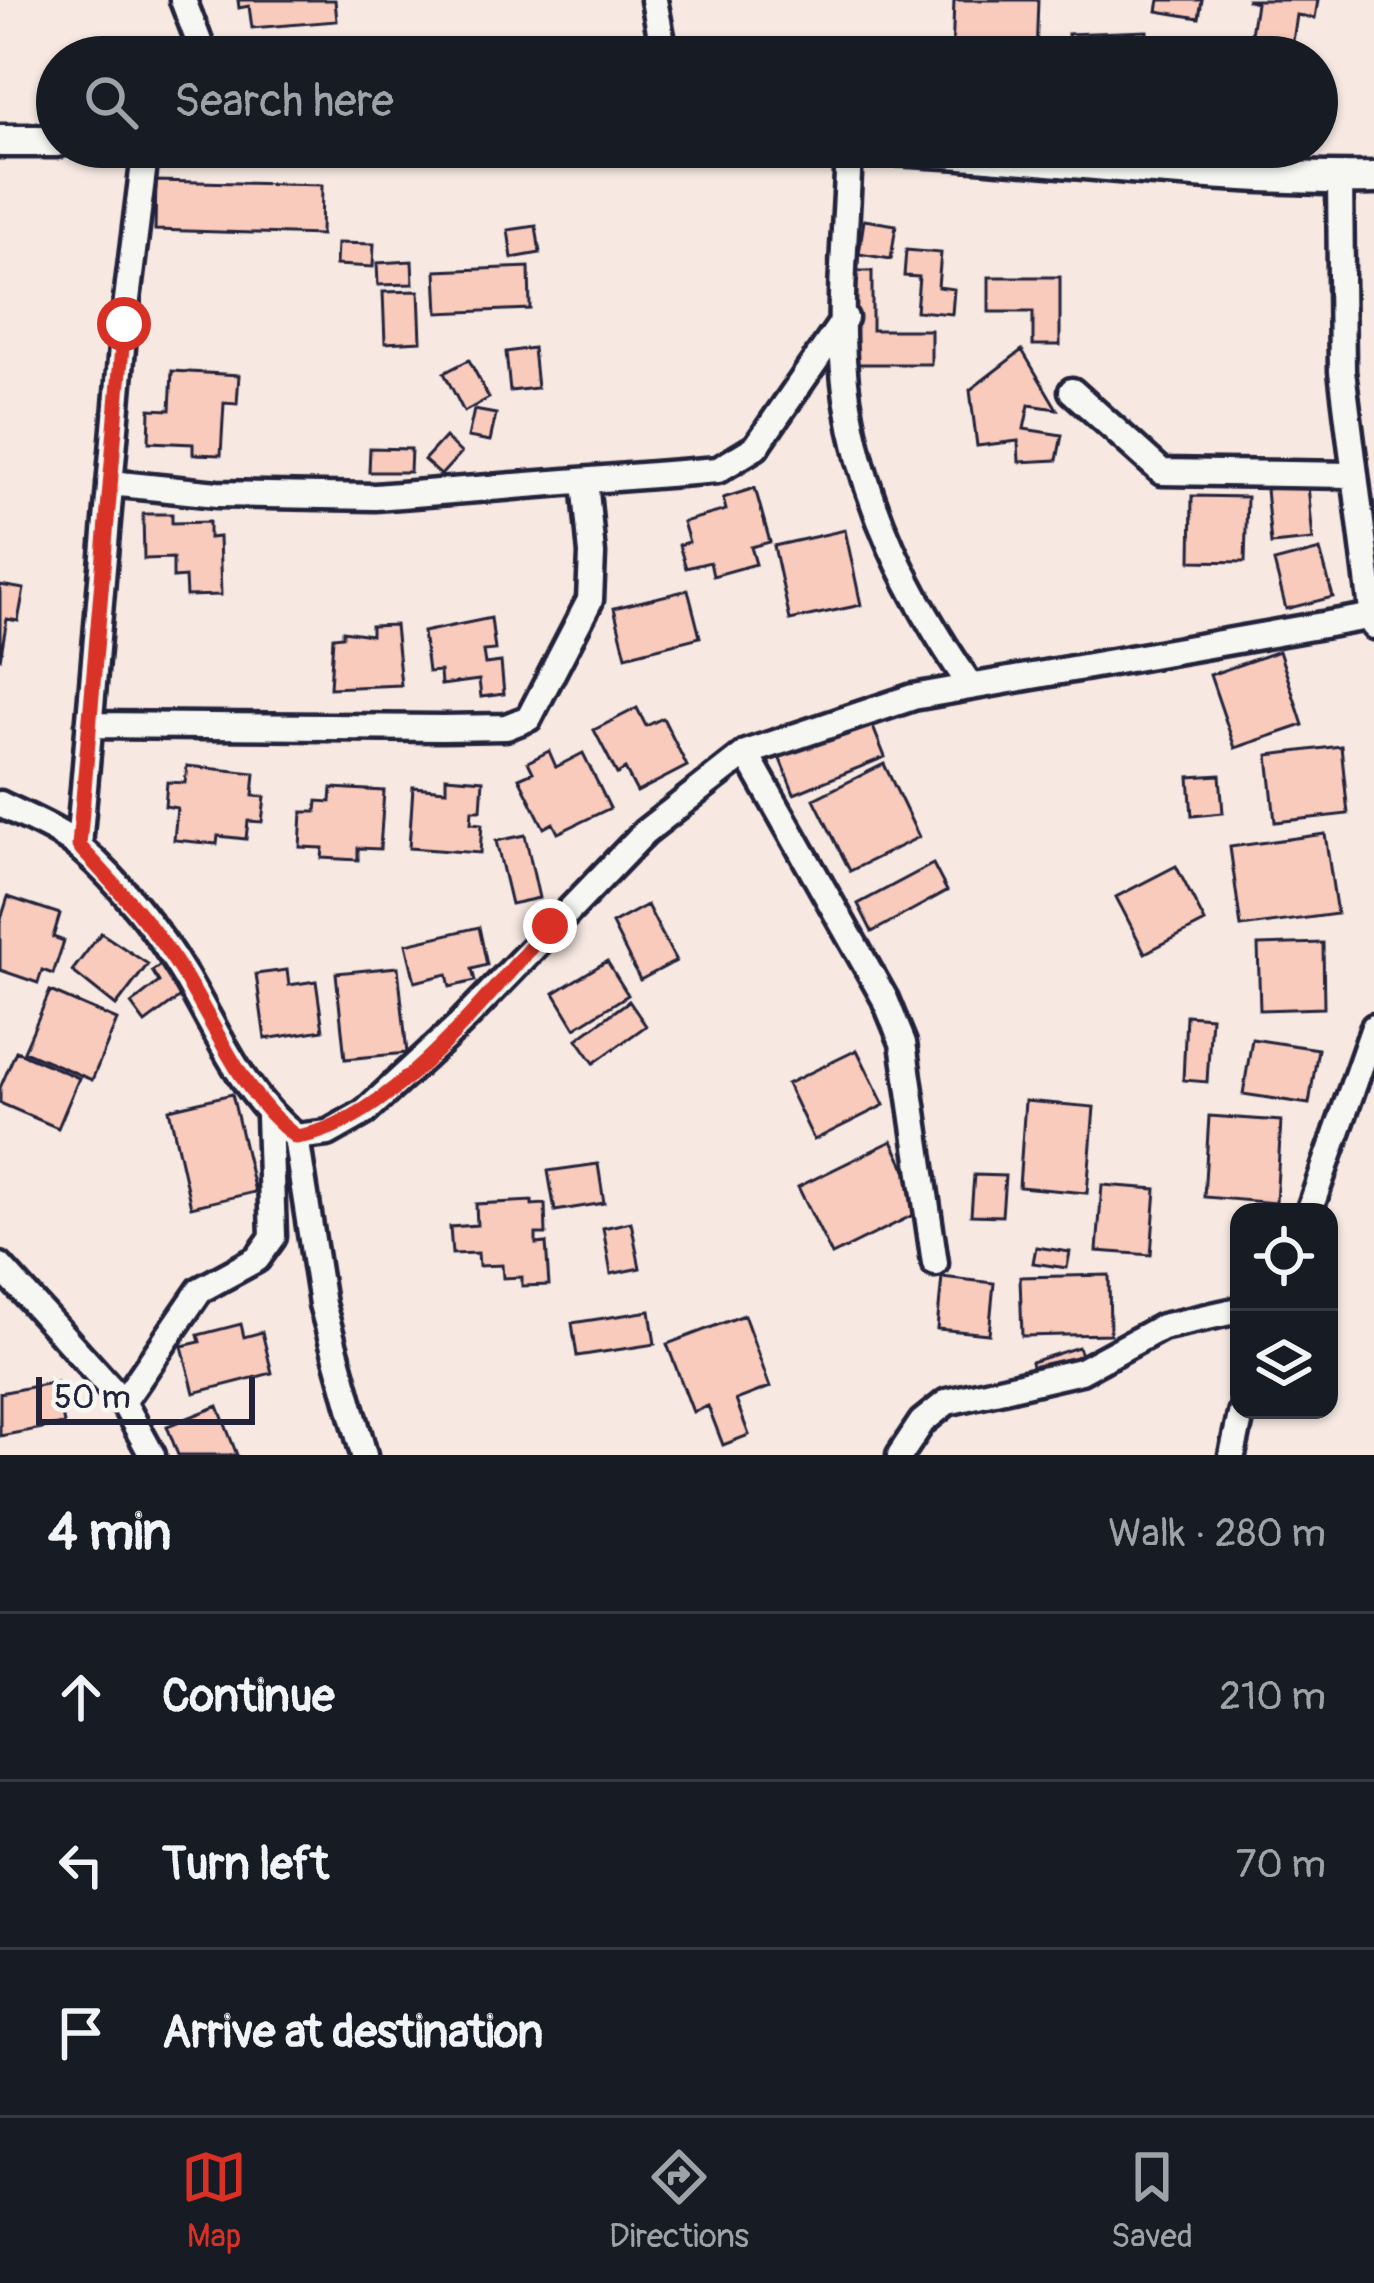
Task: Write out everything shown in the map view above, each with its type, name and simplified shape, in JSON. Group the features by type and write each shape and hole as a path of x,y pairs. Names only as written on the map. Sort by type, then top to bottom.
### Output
{"street":[{"path":"183,0 197,36"},
{"path":"654,0 661,36"},
{"path":"0,141 36,141"},
{"path":"79,846 110,483 144,168"},
{"path":"849,168 847,394 866,490 905,584 970,686"},
{"path":"1152,168 1374,178"},
{"path":"296,1137 328,1133 365,1112 459,1025 645,832 746,754 914,697 1373,620 1351,475 1337,270 1340,178"},
{"path":"110,483 217,494 375,497 718,470 756,447 845,318"},
{"path":"1072,391 1162,472 1351,475"},
{"path":"89,725 506,727 529,718 590,600 585,481"},
{"path":"746,754 885,999 903,1043 935,1263"},
{"path":"0,804 79,846 130,901 184,974 236,1070 269,1116 296,1137 322,1304 364,1455"},
{"path":"1312,1203 1374,1027"},
{"path":"123,1402 200,1290 257,1258 273,1237 269,1116"},
{"path":"0,1266 123,1402 152,1455"},
{"path":"900,1455 922,1422 947,1402 1065,1376 1162,1327 1234,1311"},
{"path":"1232,1455 1240,1419"}],"building":[{"path":"238,0 335,0 337,21 252,28 249,6 239,8"},
{"path":"954,0 1038,0 1037,36 953,36"},
{"path":"1159,0 1202,0 1199,18 1157,11"},
{"path":"1246,0 1318,0 1315,18 1297,15 1294,36 1263,36 1251,34 1256,3"},
{"path":"1147,31 1147,36 1068,36"},
{"path":"156,181 322,185 321,235 155,230"},
{"path":"864,220 896,225 891,259 859,254"},
{"path":"536,226 540,253 512,258 508,230"},
{"path":"337,243 374,244 373,267 336,265"},
{"path":"906,250 941,253 938,287 954,289 952,314 916,311 919,277 904,276"},
{"path":"412,261 413,284 378,285 377,263"},
{"path":"529,267 530,309 438,313 436,271"},
{"path":"842,271 872,271 872,330 931,330 931,364 842,364"},
{"path":"989,277 1060,277 1060,345 1033,345 1033,312 989,312"},
{"path":"419,291 421,341 385,343 383,292"},
{"path":"533,348 537,388 510,391 506,352"},
{"path":"1022,350 1057,409 1029,405 1024,429 1062,435 1057,460 1019,462 1018,441 977,446 970,390"},
{"path":"469,360 489,398 464,412 444,373"},
{"path":"172,371 239,375 237,404 224,403 221,455 193,454 193,444 149,442 150,409 170,410"},
{"path":"474,410 496,414 490,441 468,437"},
{"path":"445,437 461,453 441,475 424,460"},
{"path":"370,448 411,449 410,472 369,472"},
{"path":"1308,485 1313,540 1271,544 1266,489"},
{"path":"755,488 770,542 751,547 756,564 713,576 710,562 686,568 679,545 689,542 683,522 726,510 723,498"},
{"path":"1192,496 1247,497 1245,562 1191,561"},
{"path":"143,514 172,514 172,523 209,522 209,538 219,537 221,595 186,596 185,577 173,578 173,558 144,559"},
{"path":"845,530 861,605 790,620 774,546"},
{"path":"1320,550 1333,597 1286,609 1274,562"},
{"path":"0,585 24,589 18,621 7,619 0,660"},
{"path":"688,590 700,637 626,656 614,608"},
{"path":"491,618 495,650 483,651 485,664 501,662 504,694 481,697 479,680 441,685 440,671 428,672 423,632"},
{"path":"395,625 401,685 330,688 333,637 343,636 343,631 371,635 371,626"},
{"path":"1279,651 1303,725 1235,748 1210,675"},
{"path":"637,708 646,726 663,718 687,766 637,792 625,769 617,774 594,730"},
{"path":"869,717 885,757 794,794 778,754"},
{"path":"1341,746 1348,814 1275,822 1268,755"},
{"path":"549,751 556,767 583,753 610,808 558,833 553,823 544,828 519,778 533,772 528,762"},
{"path":"884,764 919,837 850,871 814,799"},
{"path":"187,766 255,773 253,796 265,797 262,822 248,821 246,839 218,836 217,844 174,840 177,808 165,806 167,782 185,783"},
{"path":"1220,775 1223,813 1192,816 1189,777"},
{"path":"446,777 483,780 481,810 472,810 471,823 482,824 480,853 409,848 413,787 446,790"},
{"path":"332,788 384,791 380,849 358,848 358,860 322,858 323,848 300,847 302,812 316,812 317,801 331,802"},
{"path":"1325,834 1337,914 1241,927 1230,847"},
{"path":"525,835 539,898 511,904 496,841"},
{"path":"933,864 947,891 872,932 858,904"},
{"path":"1176,866 1205,922 1145,953 1116,897"},
{"path":"8,897 60,914 53,937 64,941 53,974 42,970 38,983 0,970 0,922"},
{"path":"647,905 676,961 640,980 612,924"},
{"path":"479,927 487,965 472,969 475,981 450,987 447,974 415,982 406,944"},
{"path":"101,933 148,964 116,1006 72,971"},
{"path":"1323,943 1324,1008 1260,1010 1258,945"},
{"path":"607,961 628,995 575,1028 554,993"},
{"path":"162,964 184,994 145,1023 131,1004 159,982 152,971"},
{"path":"398,967 407,1053 345,1059 336,973"},
{"path":"287,970 289,985 316,981 323,1030 265,1039 256,974"},
{"path":"50,991 117,1020 92,1080 24,1051"},
{"path":"629,1001 646,1026 594,1063 577,1039"},
{"path":"1186,1015 1211,1017 1207,1082 1183,1080"},
{"path":"1252,1039 1318,1049 1309,1104 1243,1094"},
{"path":"857,1050 884,1105 814,1140 787,1084"},
{"path":"16,1051 79,1078 58,1128 0,1103 0,1088"},
{"path":"232,1094 255,1192 191,1207 169,1109"},
{"path":"1025,1101 1094,1107 1087,1193 1019,1187"},
{"path":"1209,1116 1281,1121 1276,1203 1204,1197"},
{"path":"892,1141 925,1209 832,1255 798,1187"},
{"path":"598,1164 604,1203 555,1211 548,1171"},
{"path":"974,1175 1005,1176 1002,1216 971,1215"},
{"path":"1102,1185 1156,1189 1151,1255 1097,1251"},
{"path":"532,1201 532,1205 545,1204 546,1234 536,1234 536,1244 546,1243 549,1285 522,1286 522,1277 503,1278 502,1265 479,1266 478,1253 452,1254 450,1227 477,1225 476,1204"},
{"path":"631,1222 640,1268 611,1274 603,1228"},
{"path":"1036,1247 1070,1252 1067,1268 1033,1263"},
{"path":"1109,1275 1110,1334 1022,1336 1020,1277"},
{"path":"942,1277 994,1283 989,1334 937,1329"},
{"path":"650,1311 655,1344 577,1356 572,1323"},
{"path":"744,1315 770,1387 736,1400 749,1435 723,1445 708,1406 693,1412 667,1344"},
{"path":"241,1324 244,1337 262,1332 272,1373 194,1393 182,1346 200,1342 198,1335"},
{"path":"1078,1347 1083,1361 1035,1376 1031,1362"},
{"path":"56,1382 64,1424 0,1436 0,1393"},
{"path":"218,1406 237,1455 178,1455 167,1426"}],"route":[{"path":"124,324 79,846 130,901 184,974 236,1070 269,1116 296,1137 328,1133 365,1112 459,1025 550,926"}]}
